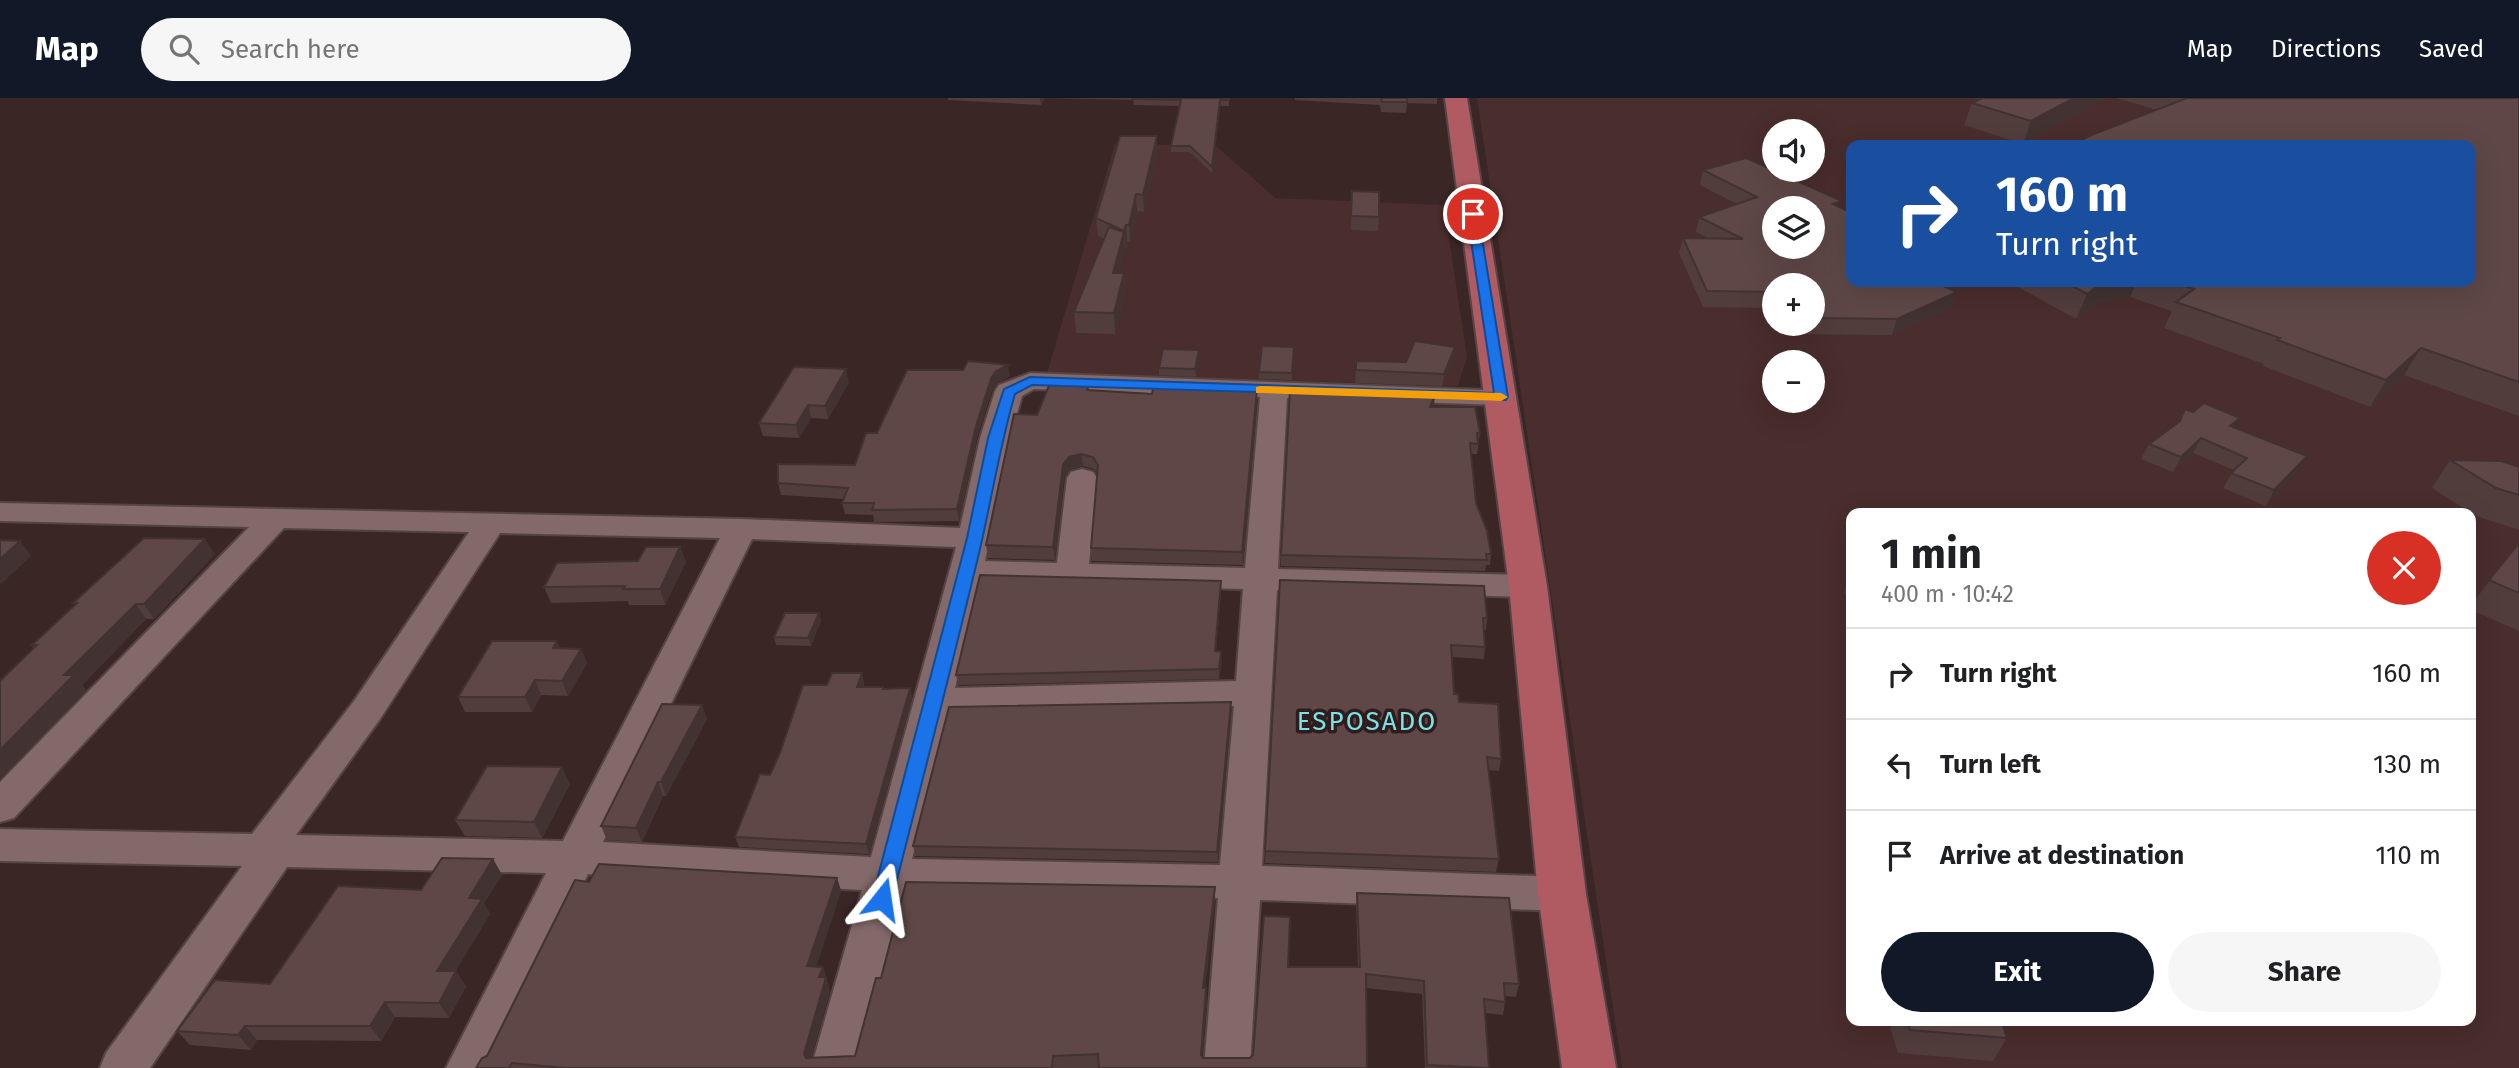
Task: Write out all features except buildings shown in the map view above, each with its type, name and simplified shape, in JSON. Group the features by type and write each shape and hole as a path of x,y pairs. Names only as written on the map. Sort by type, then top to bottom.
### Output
{"main road":[{"path":"1456,98 1528,586 1562,894 1589,1068"}],"street":[{"path":"834,1068 889,875 934,701 974,538 995,438 1009,391 1030,381 1502,397"},
{"path":"1227,1068 1275,390"},
{"path":"1072,572 1082,478"},
{"path":"0,512 741,529 974,538"},
{"path":"0,807 274,520"},
{"path":"123,1068 490,524"},
{"path":"469,1068 741,529"},
{"path":"965,571 1528,586"},
{"path":"934,701 1253,693"},
{"path":"0,845 575,857 889,875 1241,881 1562,894"}],"shaded area":[{"path":"1477,98 2519,98 2519,1068 1622,1068"},
{"path":"1115,144 1216,146 1275,198 1444,205 1467,357 1458,386 1047,373"}],"slow traffic":[{"path":"1261,390 1501,397"}],"district":[{"name":"ESPOSADO","path":"1367,721"}],"route":[{"path":"882,899 934,701 974,538 995,438 1009,391 1030,381 1502,397 1473,214"}]}
